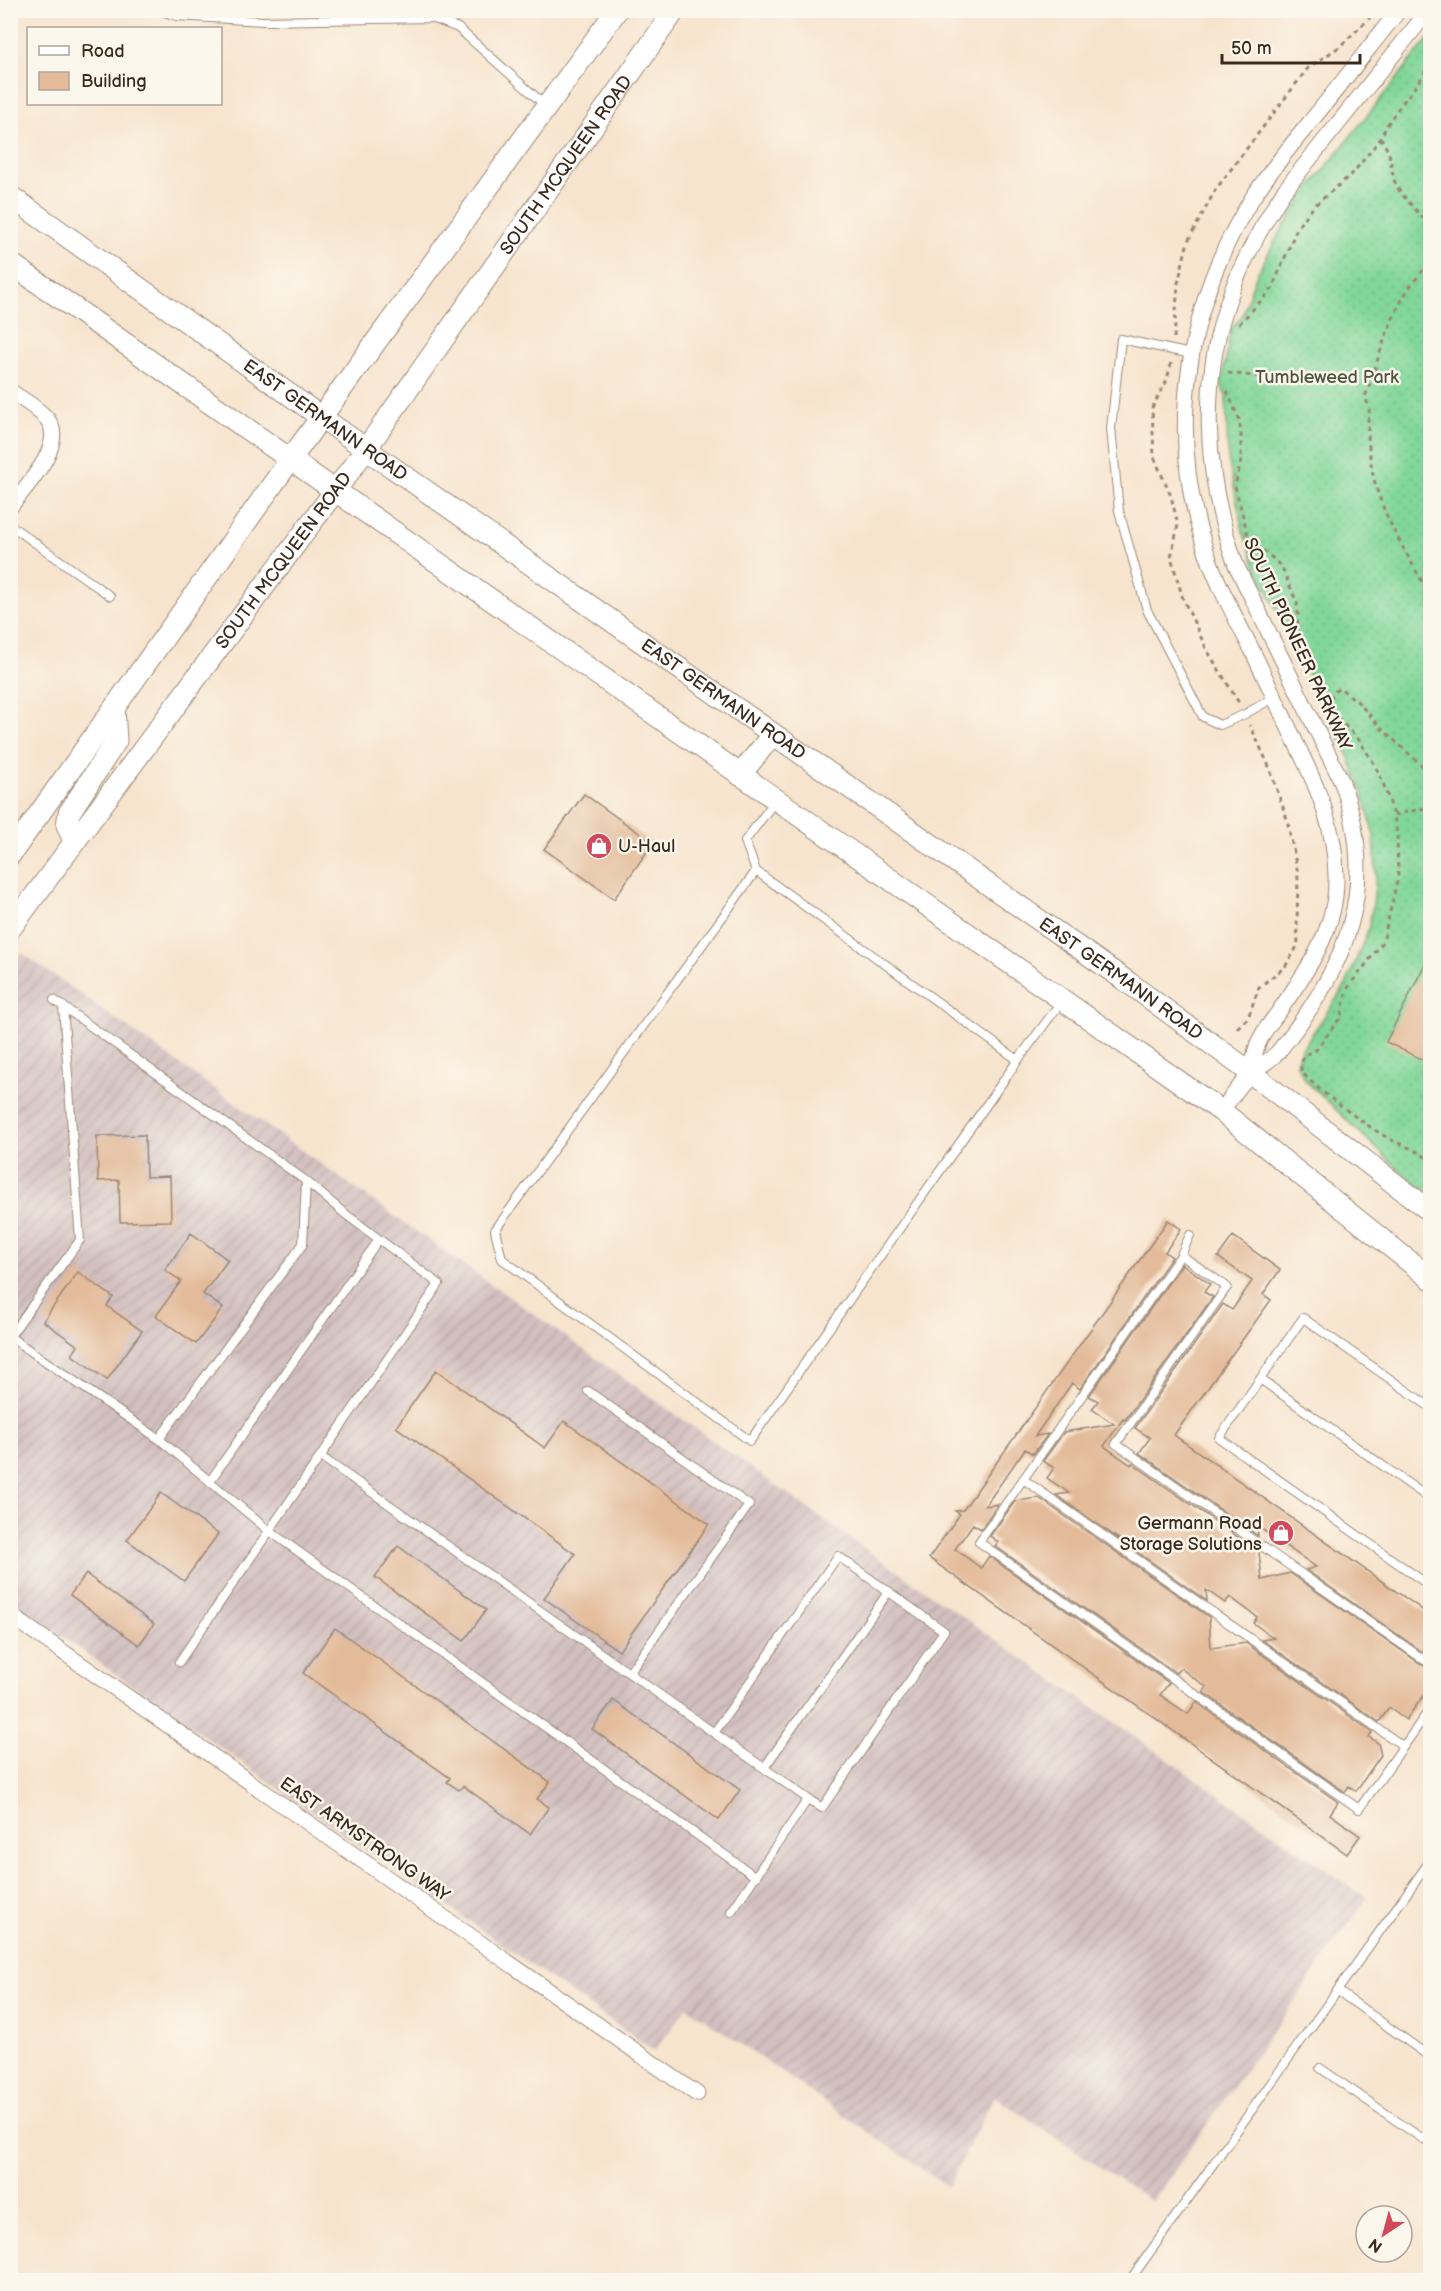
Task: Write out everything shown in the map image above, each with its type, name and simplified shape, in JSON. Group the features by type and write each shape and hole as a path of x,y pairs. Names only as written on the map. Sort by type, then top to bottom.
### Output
{"main road":[{"path":"10,855 290,460 617,10"},
{"name":"SOUTH MCQUEEN ROAD","path":"10,929 335,492 675,10"},
{"name":"EAST GERMANN ROAD","path":"10,196 366,449 1129,983 1431,1211"},
{"path":"10,264 1221,1111 1431,1278"},
{"path":"74,841 68,825 69,813 116,741 114,708"},
{"path":"740,775 773,734"}],"street":[{"name":"SOUTH PIONEER PARKWAY","path":"1251,1073 1258,1043 1315,956 1333,908 1336,882 1330,828 1324,802 1213,568 1194,509 1185,418 1187,374 1208,289 1224,249 1254,194 1399,10"},
{"name":"SOUTH PIONEER PARKWAY","path":"1221,1111 1251,1073 1276,1054 1326,982 1346,940 1354,916 1358,886 1356,831 1341,780 1236,565 1218,510 1212,474 1209,423 1214,359 1232,289 1265,222 1284,191 1429,10"},
{"path":"1191,354 1214,359"},
{"path":"10,391 47,419 54,435 46,458 10,507"},
{"path":"1275,697 1295,687"},
{"name":"EAST ARMSTRONG WAY","path":"10,1615 697,2094"}],"lane":[{"path":"157,10 177,16 263,21 432,18 458,28 547,107"},
{"path":"1191,354 1121,339 1110,428 1119,511 1147,610 1203,717 1220,725 1275,697"},
{"path":"10,525 110,596"},
{"path":"776,800 745,841 756,871 1018,1060"},
{"path":"756,871 495,1230 502,1259 750,1441 1063,999"},
{"path":"54,1000 306,1181 439,1284 179,1662"},
{"path":"63,1006 80,1240 11,1333 159,1439 268,1530 756,1877"},
{"path":"159,1439 303,1244 306,1181"},
{"path":"1190,1235 1181,1255 979,1542 1359,1809 1431,1708"},
{"path":"210,1481 379,1239"},
{"path":"1181,1255 1227,1287 1116,1444 1431,1664"},
{"path":"1431,1407 1303,1318 1219,1438 1431,1586"},
{"path":"1260,1379 1431,1499"},
{"path":"588,1390 748,1504 629,1673"},
{"path":"320,1456 629,1673 714,1733 808,1799 822,1808 944,1631 838,1556 714,1733"},
{"path":"1023,1479 1403,1746"},
{"path":"764,1768 889,1591"},
{"path":"731,1912 808,1799"},
{"path":"1130,2280 1431,1861"},
{"path":"1338,1991 1431,2057"},
{"path":"1320,2068 1431,2144"}],"path":[{"path":"1234,330 1272,289 1297,228 1326,195 1352,174 1381,138 1386,125 1417,85 1431,62"},
{"path":"1381,138 1389,153 1394,180 1400,192 1431,226"},
{"path":"1430,263 1398,307 1386,332 1365,397 1371,411 1367,425 1373,475 1382,501 1393,528 1423,583 1431,581"},
{"path":"1226,379 1229,371 1262,377"},
{"path":"1227,390 1239,418 1241,461 1235,486 1249,539 1276,561 1283,570 1297,603 1299,650 1308,657 1318,660"},
{"path":"1334,692 1340,688 1358,702 1381,728 1431,773"},
{"path":"1394,815 1431,807"},
{"path":"1301,1064 1302,1072 1310,1080 1354,1116 1388,1139 1416,1151 1431,1161"}],"shaded area":[{"path":"22,953 904,1576 1367,1898 1152,2202 994,2096 948,2187 687,2007 654,2051 11,1601 10,969"}],"green space":[{"name":"Tumbleweed Park","path":"1430,37 1430,1194 1398,1169 1306,1081 1296,1063 1301,1050 1346,985 1368,930 1376,875 1374,836 1363,793 1349,758 1256,567 1243,531 1228,458 1226,396 1221,385 1231,329 1242,316 1255,278 1279,234 1307,191"}],"building":[{"name":"U-Haul","path":"584,794 653,843 614,899 544,849"},
{"path":"1431,952 1431,1064 1386,1042"},
{"path":"145,1135 146,1177 170,1176 171,1221 120,1222 119,1180 98,1181 97,1136"},
{"path":"1168,1220 1181,1229 1165,1252 1172,1257 1080,1389 1072,1383 1035,1436 1048,1434 1033,1454 1025,1449 985,1506 998,1504 981,1529 973,1524 955,1549 981,1568 989,1556 1169,1683 1160,1695 1188,1714 1196,1702 1338,1802 1330,1814 1360,1836 1347,1854 929,1558 960,1514 955,1511 963,1510"},
{"path":"191,1233 228,1260 203,1294 223,1308 196,1344 156,1316 181,1281 165,1270"},
{"path":"1233,1236 1280,1270 1263,1294 1271,1300 1174,1435 1431,1616 1431,1648 1423,1643 1424,1653 1306,1570 1316,1567 1257,1526 1258,1536 1139,1453 1150,1438 1135,1428 1223,1304 1232,1310 1252,1281 1218,1257"},
{"path":"1182,1264 1210,1284 1204,1292 1213,1297 1104,1446 1259,1552 1262,1580 1290,1573 1428,1669 1431,1685 1406,1720 1389,1708 1379,1722 1262,1640 1274,1638 1253,1623 1257,1617 1230,1597 1225,1603 1206,1590 1207,1601 1056,1495 1069,1493 1047,1478 1054,1468 1043,1461 1064,1432 1114,1424 1092,1409 1098,1401 1089,1396"},
{"path":"78,1272 113,1297 107,1306 142,1331 107,1380 72,1355 78,1346 43,1321"},
{"path":"436,1370 545,1448 564,1421 709,1524 619,1651 544,1598 575,1554 396,1427"},
{"path":"161,1493 218,1534 184,1581 127,1540"},
{"path":"1039,1498 1209,1617 1211,1648 1246,1643 1372,1732 1369,1737 1378,1743 1381,1755 1356,1791 1349,1786 1345,1792 1203,1692 1207,1687 1180,1668 1176,1673 995,1546 998,1542 990,1536 1015,1501"},
{"path":"398,1546 486,1610 464,1641 375,1577"},
{"path":"86,1574 154,1624 139,1645 70,1595"},
{"path":"335,1628 550,1782 537,1799 549,1807 530,1834 463,1786 459,1790 447,1782 450,1778 303,1673"},
{"path":"613,1700 740,1790 719,1820 592,1729"}],"place":[{"name":"U-Haul","path":"599,846"},
{"name":"Germann Road Storage Solutions","path":"1281,1533"}]}
